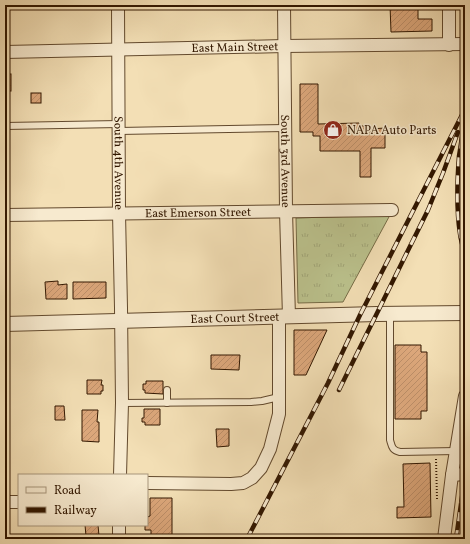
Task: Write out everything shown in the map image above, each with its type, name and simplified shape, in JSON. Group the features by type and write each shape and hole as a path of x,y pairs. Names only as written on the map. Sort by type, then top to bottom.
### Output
{"street":[{"name":"South 4th Avenue","path":"118,5 122,403 120,474"},
{"name":"South 3rd Avenue","path":"148,483 243,483 252,478 261,468 270,449 279,414 284,317 286,211 284,5"},
{"path":"449,5 449,45"},
{"name":"East Main Street","path":"5,52 465,44"},
{"name":"East Emerson Street","path":"5,215 392,210"},
{"name":"East Court Street","path":"5,324 465,313"},
{"path":"444,539 452,474 465,396"},
{"path":"452,474 465,474"},
{"path":"5,502 18,502"},
{"path":"119,526 119,539"}],"lane":[{"path":"5,126 285,128"},
{"path":"390,314 390,440 392,447 396,451 400,452 456,451"},
{"path":"167,390 167,403"},
{"path":"122,403 251,402 279,397"}],"path":[{"path":"436,456 437,501"}],"green space":[{"path":"390,215 343,302 298,303 296,218"}],"building":[{"path":"390,5 418,5 418,19 432,19 432,31 391,32"},
{"path":"5,74 11,74 11,91 5,91"},
{"name":"NAPA Auto Parts","path":"300,84 318,84 318,124 359,123 359,126 366,126 366,134 370,134 370,129 385,128 385,148 371,148 371,177 360,177 360,151 320,151 320,136 313,136 313,132 300,132"},
{"path":"31,93 41,93 41,103 31,103"},
{"path":"58,281 58,285 67,284 67,299 46,299 45,282"},
{"path":"73,282 106,282 106,298 73,299"},
{"path":"294,330 327,330 306,375 294,375"},
{"path":"395,345 421,345 421,352 427,352 427,411 421,411 421,419 395,419"},
{"path":"211,355 240,355 239,370 211,369"},
{"path":"87,380 102,380 101,385 103,385 103,391 101,391 101,394 87,394"},
{"path":"146,381 163,381 163,394 145,393 145,390 143,390 143,384 146,384"},
{"path":"55,406 64,406 65,420 55,420"},
{"path":"144,409 160,409 160,425 145,425 145,422 142,422 142,418 144,418"},
{"path":"82,410 98,410 97,422 99,422 99,442 82,441"},
{"path":"216,429 229,429 229,446 217,447"},
{"path":"430,463 431,517 397,518 397,507 404,507 403,464"},
{"path":"150,498 172,498 172,539 151,539 151,530 145,530 145,526 148,526 148,517 150,516"},
{"path":"85,526 98,526 99,536 86,536"}],"railway":[{"path":"247,539 328,383 360,315 465,109"},
{"path":"465,122 459,156 457,195 459,224 465,255"},
{"path":"339,390 428,210 458,132"},
{"path":"456,539 465,476"}],"place":[{"name":"NAPA Auto Parts","path":"333,130"}]}
